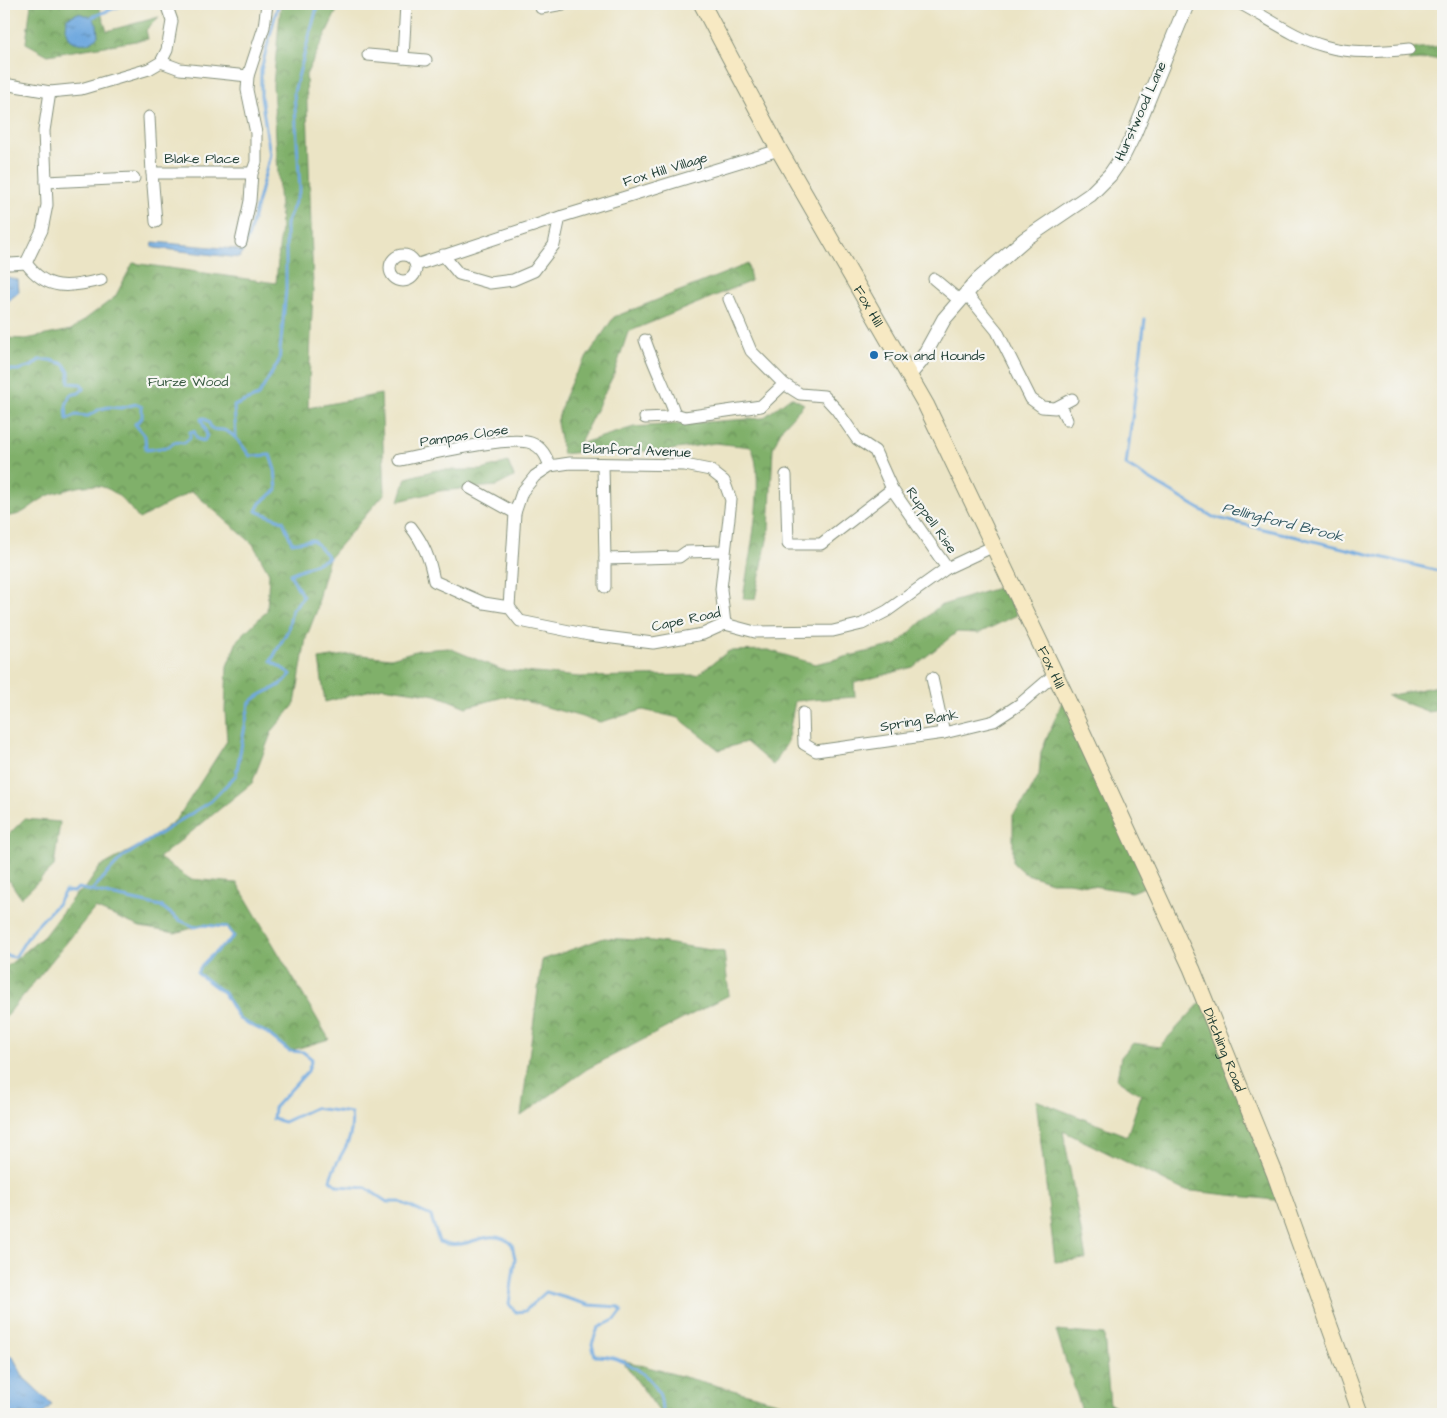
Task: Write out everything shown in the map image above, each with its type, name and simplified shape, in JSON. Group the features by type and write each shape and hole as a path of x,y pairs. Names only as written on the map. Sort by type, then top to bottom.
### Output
{"main road":[{"name":"Fox Hill","path":"702,4 779,150 936,425 1065,694"},
{"name":"Ditchling Road","path":"1065,694 1204,999 1274,1174 1361,1414"}],"street":[{"path":"4,84 50,92 97,85 149,70 161,62 167,50 172,21 166,4"},
{"path":"241,242 250,202 252,173 256,162 256,133 247,90 248,76 264,27 267,4"},
{"path":"403,58 406,4"},
{"path":"541,8 563,4"},
{"name":"Hurstwood Lane","path":"909,375 921,361 944,319 963,296 1025,238 1090,195 1110,175 1123,156 1134,134 1186,4"},
{"path":"1242,4 1307,40 1323,46 1346,51 1409,49"},
{"path":"368,55 426,60"},
{"path":"161,62 180,69 248,76"},
{"path":"26,263 42,230 47,205 44,131 50,92"},
{"name":"Blake Place","path":"149,117 156,222"},
{"name":"Fox Hill Village","path":"416,265 560,217 779,150"},
{"name":"Blake Place","path":"152,173 252,173"},
{"path":"46,182 134,178"},
{"path":"443,255 459,274 490,282 513,280 534,271 554,245 560,217"},
{"path":"4,262 10,264 26,263"},
{"path":"26,263 37,278 57,285 82,284 101,280"},
{"path":"934,279 963,296 997,331 1031,399 1042,407 1055,408 1072,399"},
{"name":"Ruppell Rise","path":"729,299 751,351 784,384 800,394 824,396 836,409 857,439 875,451 892,489 947,568"},
{"path":"645,340 657,376 668,395 674,414"},
{"path":"645,418 667,417 674,414 685,417 761,406 784,384"},
{"path":"1060,406 1067,420"},
{"name":"Pampas Close","path":"400,460 474,445 531,442 544,452 550,466"},
{"name":"Blanford Avenue","path":"550,466 570,463 685,465 710,470 724,481 731,500 721,589 725,624"},
{"path":"603,464 605,588"},
{"path":"411,528 422,541 430,560 434,580 484,603 509,607 515,513 522,492 535,476 550,466"},
{"name":"Ruppell Rise","path":"786,475 788,544 821,544 892,489"},
{"path":"470,488 515,513"},
{"name":"Cape Road","path":"509,607 520,621 589,635 653,643 703,634 725,624 756,632 832,631 862,624 903,600 947,568 994,546"},
{"path":"605,559 679,557 686,552 724,551"},
{"name":"Spring Bank","path":"803,713 804,744 816,751 944,733 994,721 1020,704 1055,674"},
{"path":"932,678 944,733"}],"green space":[{"path":"31,4 98,4 107,31 159,17 146,30 148,39 48,55 26,43"},
{"name":"Furze Wood","path":"281,4 340,4 306,75 313,287 308,408 381,394 385,493 329,558 320,590 317,610 306,638 295,704 272,731 252,783 159,858 190,879 237,883 329,1039 289,1051 267,1033 239,1019 224,993 197,973 208,959 234,937 227,928 203,925 175,933 140,927 95,908 4,1019 4,969 44,936 75,895 85,889 100,867 148,841 177,819 227,741 225,710 227,666 238,639 267,611 269,573 253,544 192,491 139,519 124,501 110,490 92,486 82,486 47,496 21,513 4,516 4,338 26,339 71,330 115,297 133,263 276,283 281,226 273,85"},
{"path":"1443,46 1443,58 1409,61 1409,49"},
{"path":"748,264 751,281 628,332 614,374 579,444 634,427 763,418 791,397 804,404 782,428 773,448 769,530 755,599 743,599 757,499 755,461 751,447 715,443 664,451 591,451 563,454 557,423 564,398 574,376 614,317"},
{"path":"508,462 514,477 496,486 439,491 399,501 406,478 436,470 482,470"},
{"path":"1004,586 1017,615 979,633 957,632 913,667 854,683 855,697 795,701 787,743 773,765 746,742 719,750 679,718 643,710 600,722 507,696 466,707 436,695 383,687 325,702 319,659 352,654 391,658 419,650 449,648 502,670 580,677 697,675 729,651 768,650 815,664 896,645 939,606"},
{"path":"1443,685 1443,709 1429,712 1387,696"},
{"path":"1065,695 1152,884 1131,892 1068,882 1051,882 1024,873 1013,863 1013,815 1026,799 1039,775 1041,752"},
{"path":"24,819 60,822 54,866 21,898 9,880 4,883 4,839"},
{"path":"604,938 652,941 724,952 729,995 587,1069 521,1116 542,960"},
{"path":"1204,999 1284,1201 1183,1190 1063,1131 1086,1259 1055,1262 1036,1100 1127,1136 1141,1095 1117,1079 1121,1057 1133,1043 1159,1047"},
{"path":"1056,1331 1104,1335 1110,1404 1128,1414 1083,1414"},
{"path":"622,1360 821,1414 661,1414"}],"water":[{"path":"78,13 92,17 97,25 98,36 88,43 77,43 70,40 66,29 67,18"},
{"path":"153,242 235,249 243,252 239,258 155,248 152,247"},
{"path":"4,276 18,280 19,292 7,302 4,302"},
{"path":"4,1352 13,1357 24,1378 52,1404 43,1414 4,1414"}],"waterway":[{"path":"92,17 125,4"},
{"path":"236,437 234,406 258,396 279,361 286,290 286,224 300,190 294,92 318,4"},
{"path":"242,251 249,235 270,155 261,96 261,70 278,5"},
{"name":"Pellingford Brook","path":"1145,319 1126,465 1213,517 1443,572"},
{"path":"4,370 18,370 32,366 39,360 50,360 64,364 69,372 69,383 81,384 84,388 79,393 70,395 66,406 67,419 75,415 88,416 100,409 109,407 121,408 136,404 142,407 142,418 135,424 145,436 146,450 168,447 175,442 184,443 190,438 190,432 194,431 197,439 204,441 207,435 201,419 204,418 211,428 223,430 231,434 250,456 270,455 275,470 277,490 260,503 256,511 283,521 292,543 313,540 329,558 290,574 303,597 292,610 288,630 271,661 291,674 280,685 254,699 249,704 236,775 211,801 123,857 92,890"},
{"path":"4,955 15,957 31,932 58,903 65,891 74,892 78,888 161,906 179,920 195,927 203,925 227,927 234,936 208,959 197,973 224,993 239,1019 267,1033 289,1051 303,1052 312,1059 308,1071 274,1108 273,1119 284,1122 314,1108 351,1113 351,1133 330,1180 338,1186 366,1188 387,1202 400,1202 431,1216 439,1242 460,1244 486,1237 494,1237 512,1244 515,1259 509,1304 516,1312 525,1311 546,1292 589,1305 619,1307 622,1311 616,1319 598,1328 592,1344 595,1356 613,1358 639,1370 653,1383 659,1393 663,1414"}],"place":[{"name":"Fox and Hounds","path":"874,355"}]}
